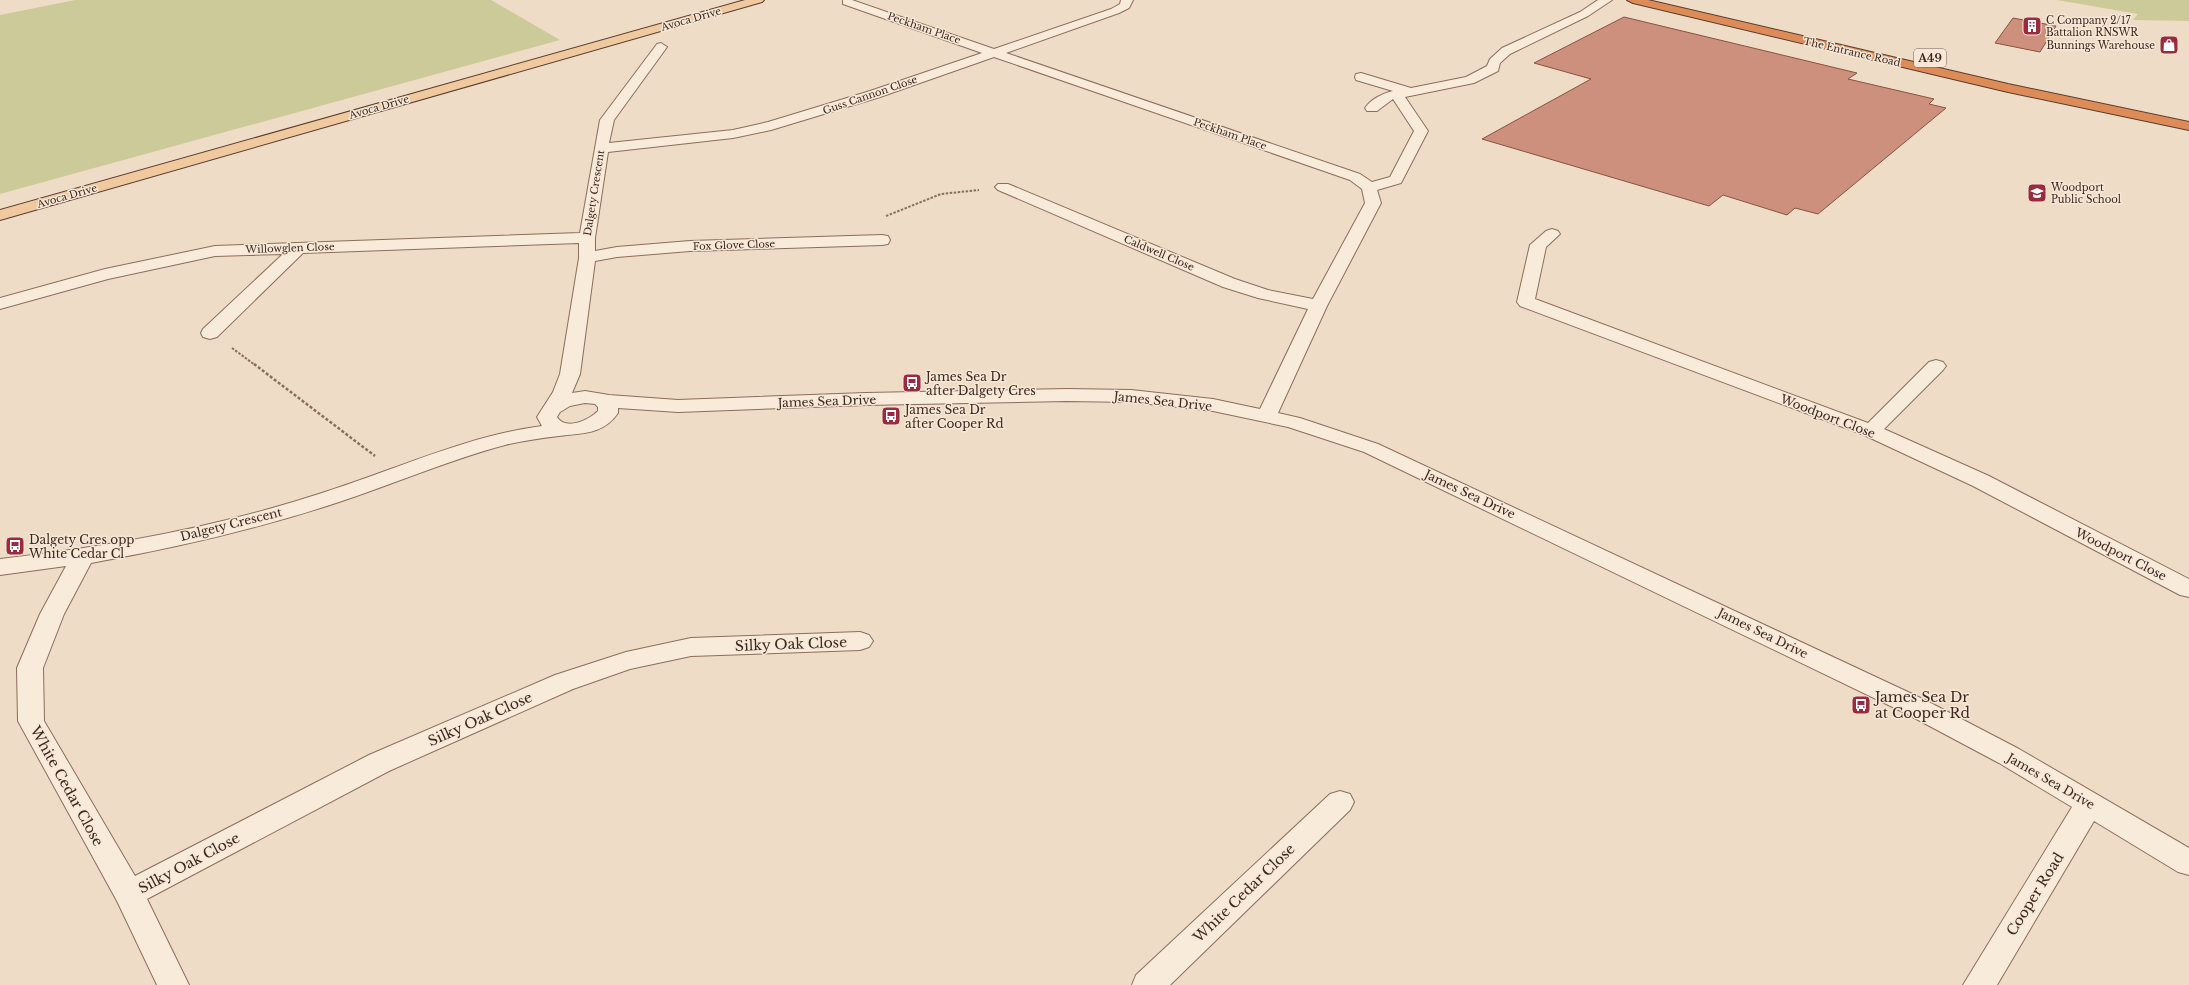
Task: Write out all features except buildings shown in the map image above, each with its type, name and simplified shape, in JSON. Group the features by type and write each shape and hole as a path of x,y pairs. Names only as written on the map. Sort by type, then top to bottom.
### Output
{"highway":[{"name":"The Entrance Road","path":"1632,0 2008,88 2189,126"},
{"name":"The Entrance Road","path":"1672,0 1986,70"}],"main road":[{"name":"Avoca Drive","path":"0,204 720,0"},
{"name":"Avoca Drive","path":"0,215 758,0"}],"street":[{"name":"Guss Cannon Close","path":"601,148 733,134 771,126 827,110 1116,12 1125,6 1127,0"},
{"path":"1372,108 1388,96 1402,92 1469,80 1486,74 1493,68 1494,62 1506,51 1584,14 1606,0"},
{"name":"Peckham Place","path":"848,2 1355,177 1369,187"},
{"name":"Dalgety Crescent","path":"0,567 82,558 249,521 329,498 456,455 516,437 553,418 570,374 587,258 587,238 601,148 607,120 661,47"},
{"path":"1266,417 1318,306 1373,203 1369,187 1396,180 1421,131 1402,92 1361,77"},
{"name":"Caldwell Close","path":"1003,187 1229,283 1264,294 1318,306"},
{"name":"Woodport Close","path":"1552,234 1538,245 1526,302 1870,431 1980,481 2189,589"},
{"name":"Willowglen Close","path":"0,304 106,274 215,251 587,238"},
{"name":"Fox Glove Close","path":"587,258 617,252 690,246 882,240"},
{"path":"210,333 299,248"},
{"name":"Dalgety Crescent","path":"573,356 580,387 602,405"},
{"path":"1870,431 1936,366"},
{"name":"James Sea Drive","path":"553,418 566,400 602,405 678,406 873,399 1067,395 1131,396 1213,405 1293,422 1371,448 1916,707 2090,803 2189,863"},
{"path":"553,418 586,427 602,405"},
{"name":"White Cedar Close","path":"82,558 52,614 30,668 31,721 129,894 173,985"},
{"name":"Silky Oak Close","path":"129,894 379,763 564,682 626,662 691,647 860,641"},
{"name":"White Cedar Close","path":"1148,985 1340,802"},
{"name":"Cooper Road","path":"1979,985 2090,803"}],"path":[{"path":"882,240 876,224 883,217 941,194 961,193"},
{"path":"210,333 378,458"}],"shaded area":[{"path":"75,0 491,0 560,40 0,194 0,15"},
{"path":"2057,0 2189,0 2189,21 2133,20 2138,14"}],"place":[{"name":"C Company 2/17 Battalion RNSWR","path":"2032,26"},
{"name":"Bunnings Warehouse","path":"2169,45"},
{"name":"Woodport Public School","path":"2037,193"},
{"name":"James Sea Dr after Dalgety Cres","path":"912,383"},
{"name":"James Sea Dr after Cooper Rd","path":"891,416"},
{"name":"Dalgety Cres opp White Cedar Cl","path":"15,546"},
{"name":"James Sea Dr at Cooper Rd","path":"1861,705"}]}
